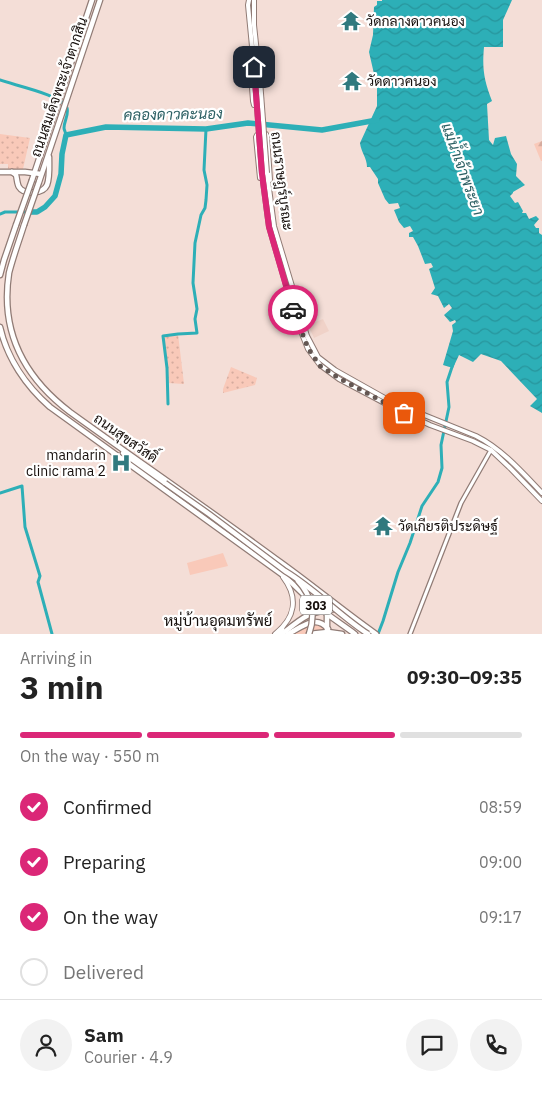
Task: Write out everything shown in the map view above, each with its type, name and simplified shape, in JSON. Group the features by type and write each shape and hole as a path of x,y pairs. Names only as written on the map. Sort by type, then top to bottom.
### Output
{"main road":[{"name":"ถนนสมเด็จพระเจ้าตากสิน","path":"0,275 92,0"},
{"name":"ถนนสมเด็จพระเจ้าตากสิน","path":"39,182 100,0"},
{"path":"249,0 252,50 256,67"},
{"path":"254,0 256,67"},
{"path":"252,50 250,59 254,105 264,102 260,54 257,52"},
{"name":"ถนนราษฎร์บูรณะ","path":"256,67 264,187 269,227 279,250 307,336 318,357 392,407 430,425 493,448"},
{"path":"264,187 259,171 257,135 266,134 267,136 270,171 269,186"},
{"path":"12,172 16,175 22,190 38,192 44,190 48,180 49,153"},
{"path":"0,172 41,174"},
{"name":"ถนนราษฎร์บูรณะ","path":"264,174 269,186 279,250"},
{"name":"ถนนสุขสวัสดิ์","path":"39,182 11,264 6,301 12,338 29,371 52,397 275,558 376,634"},
{"name":"ถนนสุขสวัสดิ์","path":"0,327 8,350 22,376 46,403 282,572 312,602 355,634"},
{"path":"22,376 29,371"},
{"name":"ถนนราษฎร์บูรณะ","path":"360,387 476,436 493,448 542,493"},
{"path":"109,440 128,457 299,583 310,599 313,617 309,634 328,632 342,634"},
{"name":"ถนนราษฎร์บูรณะ","path":"516,470 542,501"},
{"path":"282,572 289,586 293,602 291,615 282,631"},
{"path":"282,572 298,579 346,619 368,634"},
{"path":"312,602 318,600 320,591"},
{"path":"325,596 328,632"},
{"path":"277,634 304,616 314,612 342,610"},
{"path":"342,625 342,617 348,614"},
{"path":"288,634 315,621 323,623 328,632"}],"street":[{"path":"410,634 461,503 493,448"}],"shaded area":[{"path":"323,319 329,331 314,338 308,325"}],"green space":[{"path":"0,134 30,138 23,169 8,169 8,164 0,164"},
{"path":"542,141 542,161 541,161 534,144"},
{"path":"178,334 184,384 168,383 163,336"},
{"path":"231,367 257,378 255,385 223,393"},
{"path":"223,553 228,566 190,575 187,563"},
{"path":"317,623 324,630 292,634 310,625"}],"water":[{"name":"แม่น้ำเจ้าพระยา","path":"512,0 503,20 503,47 484,47 483,62 485,80 492,101 487,104 489,140 493,145 495,138 506,136 511,154 517,164 516,176 525,185 510,196 515,203 518,202 523,211 522,213 526,213 529,219 536,216 539,219 534,225 536,228 539,228 539,233 542,235 542,413 530,406 537,399 501,361 481,354 473,362 459,355 453,368 443,365 453,331 452,325 456,322 455,320 450,322 444,315 452,308 449,304 444,308 438,296 431,294 435,288 429,269 433,267 431,263 425,264 413,237 409,237 409,233 413,231 410,226 404,228 399,222 394,210 400,208 398,203 389,204 385,199 378,179 370,167 367,167 360,143 377,106 377,87 369,52 373,35 374,7 377,5 377,1"}],"waterway":[{"path":"0,80 37,91 64,103 67,108 64,128 66,135"},
{"name":"คลองดาวคะนอง","path":"29,212 37,212 45,207 55,196 61,174 62,154 66,135 106,127 206,129 248,123 322,130 377,120"},
{"path":"168,404 167,368 163,336 197,333 195,319 197,309 193,283 195,243 206,200 207,185 204,170 206,129"},
{"name":"คลองดาวคะนอง","path":"0,214 5,212 29,212"},
{"path":"378,634 422,506 438,482 442,468 441,445 449,407 447,382 453,364"},
{"path":"0,493 22,486 25,527 40,576 38,582 52,634"}],"way so far":[{"path":"293,310 308,348 320,366 404,413"}],"place":[{"name":"วัดกลางดาวคนอง","path":"351,21"},
{"name":"วัดดาวคนอง","path":"352,81"},
{"name":"mandarin clinic rama 2","path":"121,463"},
{"name":"วัดเกียรติประดิษฐ์","path":"383,526"}],"district":[{"name":"หมู่บ้านอุดมทรัพย์","path":"218,620"}],"route":[{"path":"254,67 262,174 269,227 293,310"}]}
